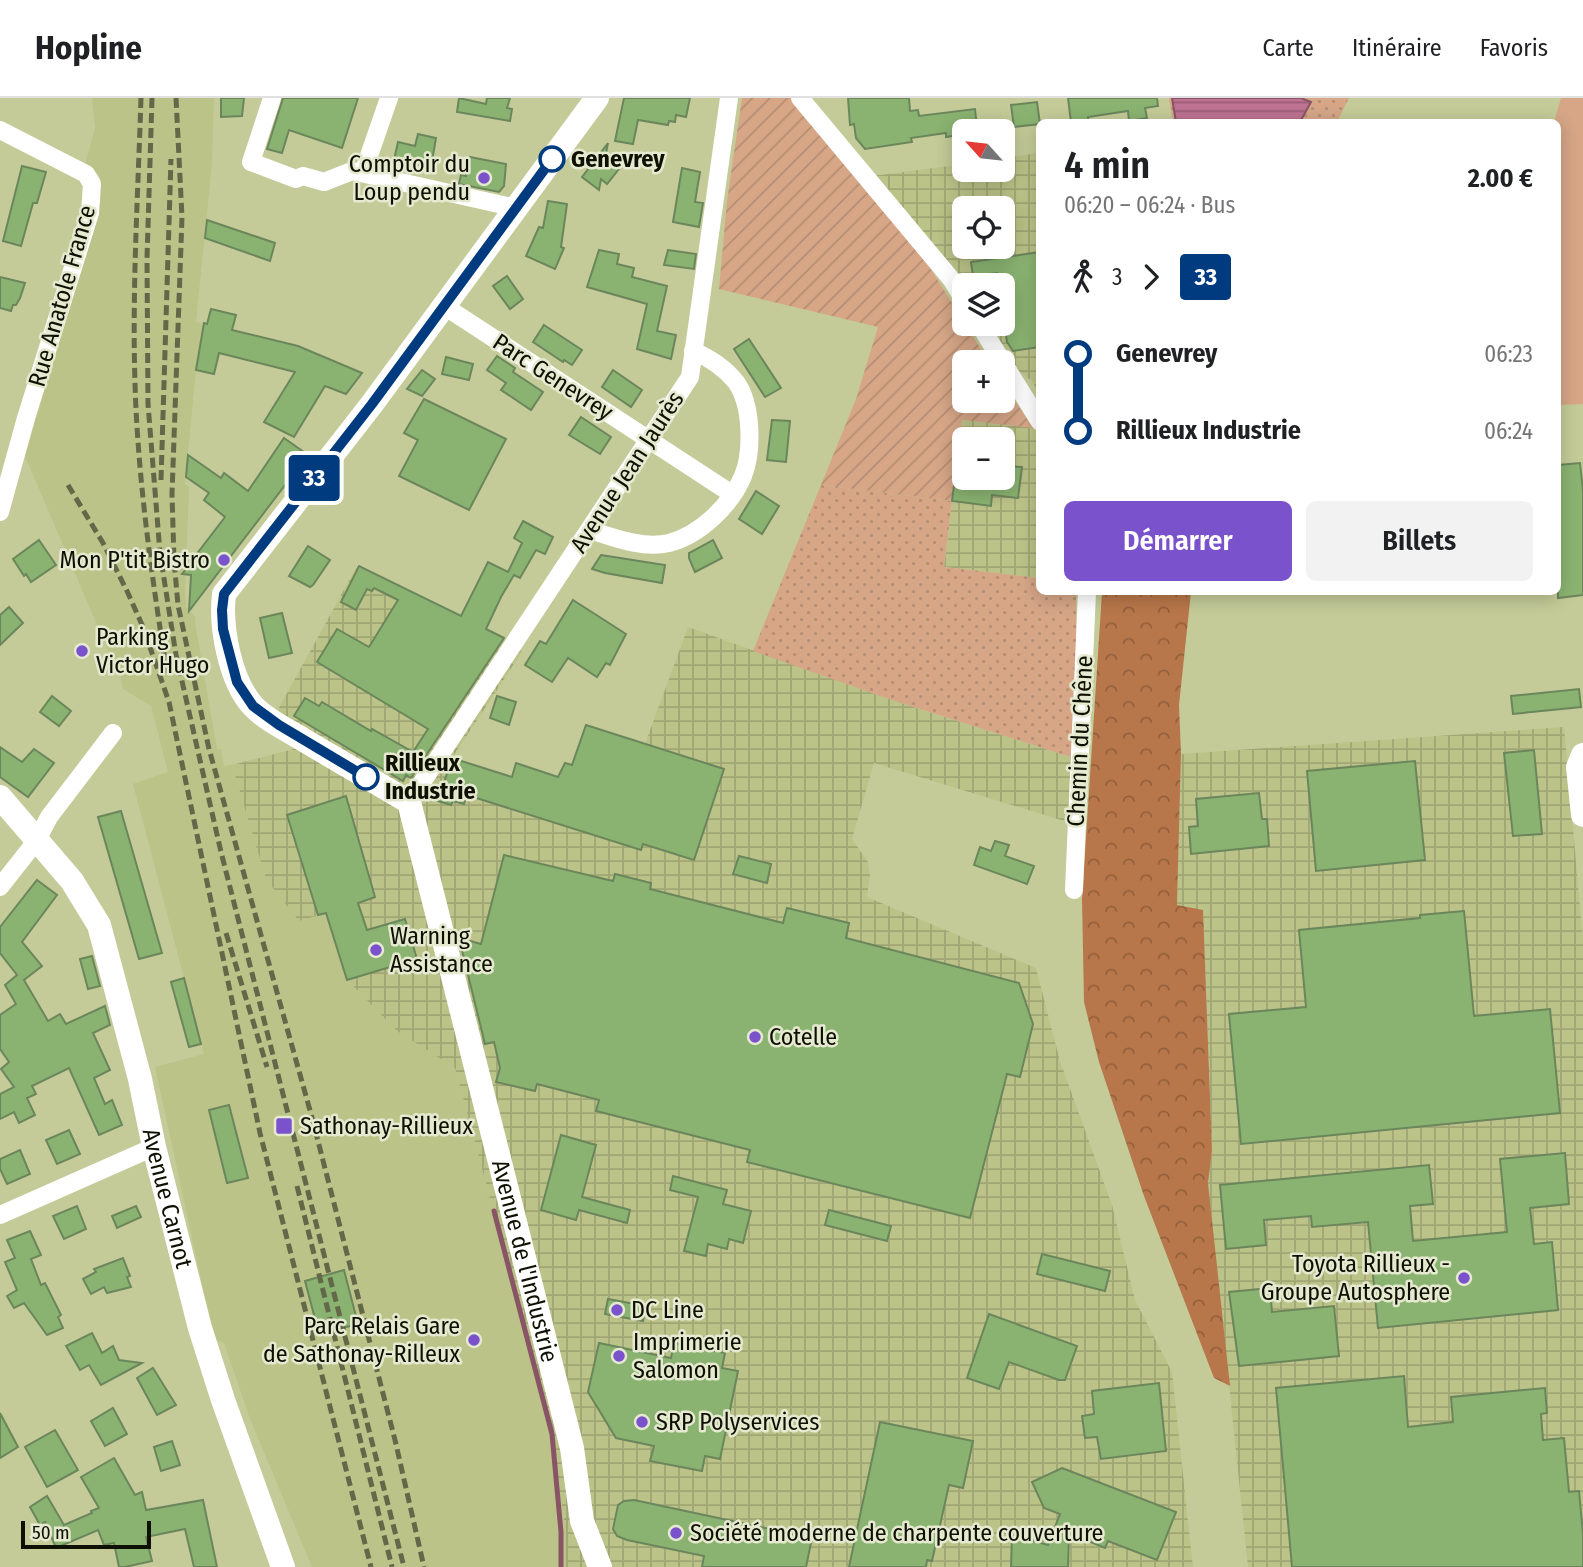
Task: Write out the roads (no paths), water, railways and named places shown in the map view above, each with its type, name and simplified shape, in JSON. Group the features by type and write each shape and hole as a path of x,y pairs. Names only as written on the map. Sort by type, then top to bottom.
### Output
{"street":[{"path":"272,98 251,162 296,179 303,176 324,182 352,171 516,208"},
{"path":"363,173 389,98"},
{"path":"409,802 279,725 253,706 237,682 223,629 224,594 372,404 597,98"},
{"name":"Avenue Jean Jaurès","path":"409,802 690,377 729,98"},
{"path":"800,98 952,280"},
{"name":"Rue Anatole France","path":"0,130 86,174 92,184 90,213 26,418 0,512"},
{"name":"Parc Genevrey","path":"444,306 732,494"},
{"path":"986,336 1036,416"},
{"path":"590,530 632,542 670,542 708,522 732,494 743,475 747,459 749,422 746,403 738,385 726,370 712,359 693,351"},
{"name":"Chemin du Chêne","path":"1074,890 1087,595"},
{"path":"0,887 113,733"},
{"path":"1583,755 1578,767 1583,815"},
{"name":"Avenue Carnot","path":"0,797 72,881 99,925 140,1079 154,1147 200,1328 283,1567"},
{"name":"Avenue de l'Industrie","path":"409,802 572,1448 582,1521 600,1567"},
{"path":"0,1214 154,1147"}],"waterway":[{"path":"494,1211 552,1434 561,1532 561,1567"}],"railway":[{"path":"141,98 134,313 135,384 146,529 167,673"},
{"path":"152,98 147,258 148,404 160,553 176,655 221,852 404,1567"},
{"path":"176,98 182,217 172,494 178,605 209,749 311,1114 395,1440 424,1567"},
{"path":"161,480 171,159"},
{"path":"68,485 103,543 127,591 143,627 169,702 260,1133 371,1567"},
{"path":"226,933 267,1067"},
{"path":"297,1186 392,1567"}],"place":[{"name":"Genevrey","path":"552,159"},
{"name":"Comptoir du Loup pendu","path":"484,178"},
{"name":"Mon P'tit Bistro","path":"224,560"},
{"name":"Parking Victor Hugo","path":"82,651"},
{"name":"Rillieux Industrie","path":"366,777"},
{"name":"Warning Assistance","path":"376,950"},
{"name":"Cotelle","path":"755,1037"},
{"name":"Sathonay-Rillieux","path":"284,1126"},
{"name":"Toyota Rillieux - Groupe Autosphere","path":"1464,1278"},
{"name":"DC Line","path":"617,1310"},
{"name":"Parc Relais Gare de Sathonay-Rilleux","path":"474,1340"},
{"name":"Imprimerie Salomon","path":"619,1356"},
{"name":"SRP Polyservices","path":"642,1422"},
{"name":"Société moderne de charpente couverture","path":"676,1533"}]}
